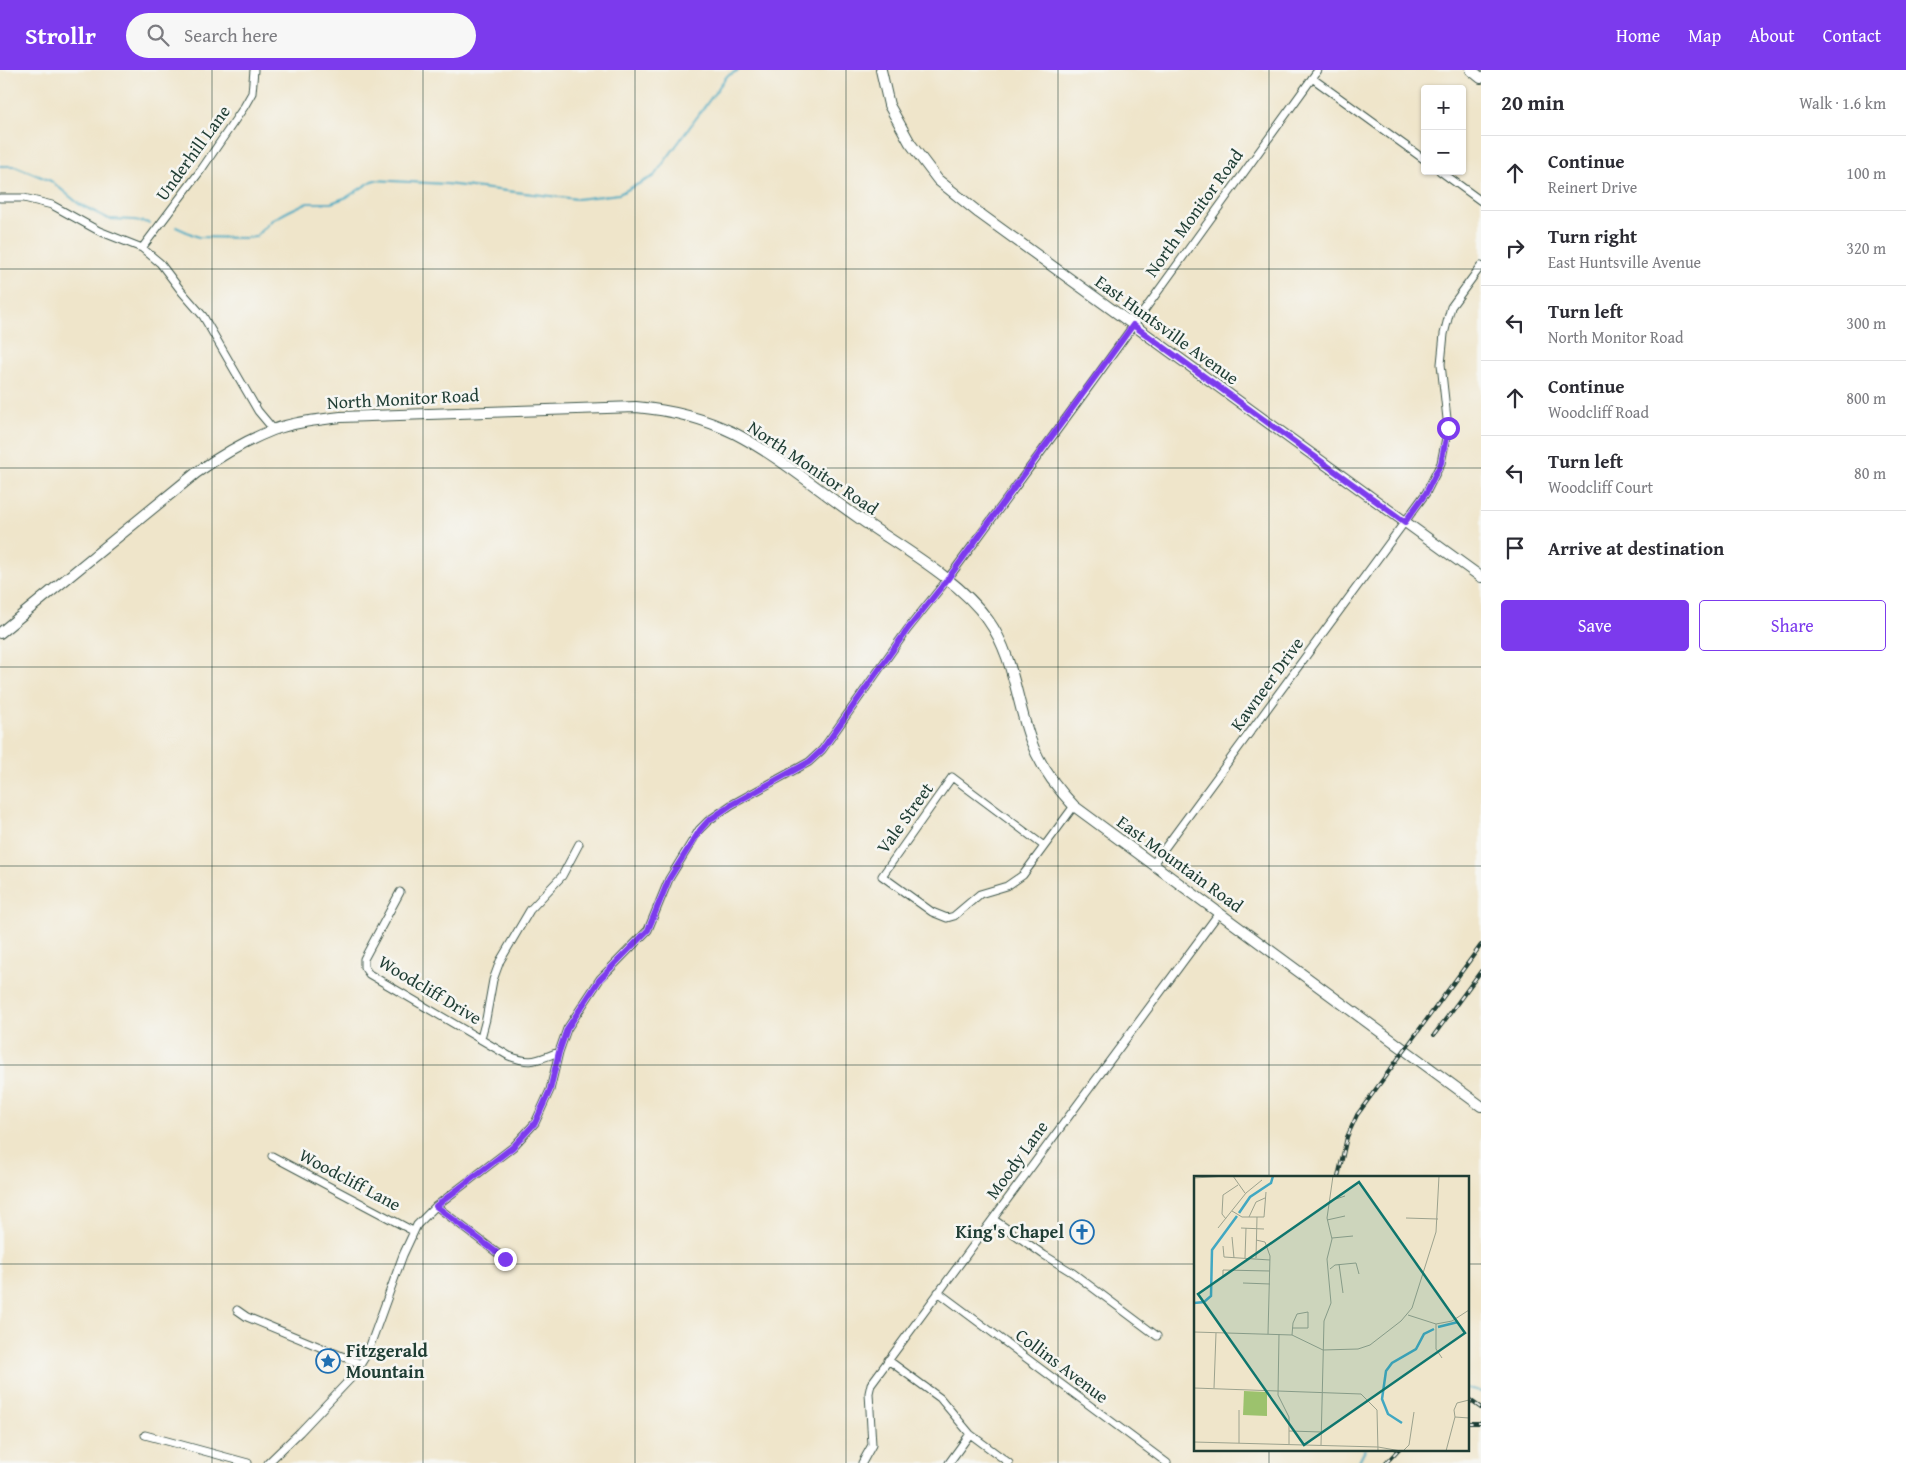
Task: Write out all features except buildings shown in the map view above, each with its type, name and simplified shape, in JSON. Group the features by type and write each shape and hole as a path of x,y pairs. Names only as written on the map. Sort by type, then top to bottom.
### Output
{"street":[{"name":"Underhill Lane","path":"142,248 201,170 244,107 252,93 254,70"},
{"name":"East Huntsville Avenue","path":"881,70 889,105 910,142 938,180 979,213 1481,578"},
{"name":"North Monitor Road","path":"0,633 196,473 220,456 274,430 304,422 341,417 636,407 682,413 707,421 755,445 947,580 1318,70"},
{"path":"1471,70 1481,78"},
{"path":"1312,78 1421,157"},
{"path":"1445,175 1481,201"},
{"path":"0,198 24,198 52,205 99,231 142,248 160,263 182,292 204,316 258,411 274,430"},
{"name":"Kawneer Drive","path":"1153,864 1426,493 1441,463 1448,428 1441,364 1444,334 1451,307 1481,266"},
{"path":"268,1463 354,1375 361,1364 367,1354 403,1254 417,1225 436,1206 513,1147 529,1131 543,1109 567,1029 600,979 648,930 669,879 700,830 717,814 809,762 822,750 907,630 947,580"},
{"name":"East Mountain Road","path":"947,580 975,605 988,620 1001,642 1009,661 1030,740 1040,764 1074,806 1481,1106"},
{"name":"Vale Street","path":"952,778 1044,846 1023,875 1015,882 980,894 954,916 947,918 932,912 882,876 952,778"},
{"path":"1044,846 1074,806"},
{"path":"481,1038 493,980 500,961 530,910 562,876 579,844"},
{"name":"Woodcliff Drive","path":"400,892 367,951 364,959 364,968 376,980 481,1038 509,1056 524,1062 532,1062 559,1052"},
{"name":"Moody Lane","path":"862,1463 872,1445 869,1393 871,1384 1219,913"},
{"name":"Woodcliff Lane","path":"272,1156 413,1231"},
{"path":"436,1206 505,1259"},
{"path":"993,1219 1073,1273 1157,1336"},
{"name":"Collins Avenue","path":"938,1292 1167,1463"},
{"path":"236,1310 247,1317 361,1364"},
{"path":"888,1360 940,1398 970,1434 1008,1463"},
{"path":"949,1463 970,1434"},
{"path":"144,1435 248,1463"}],"waterway":[{"path":"176,227 198,237 255,237 272,220 289,211 306,203 331,203 347,197 374,180 446,184 577,199 619,194 654,176 727,76 739,70"},
{"path":"0,166 15,166 51,181 79,204 109,219 149,223"},
{"path":"1468,1389 1481,1392"},
{"path":"1358,1463 1364,1450"}],"railway":[{"path":"1338,1176 1347,1137 1357,1115 1481,945"},
{"path":"1434,1035 1481,971"},
{"path":"1468,1399 1481,1408"},
{"path":"1468,1423 1481,1423"},
{"path":"1386,1463 1398,1450"}],"place":[{"name":"King's Chapel","path":"1082,1232"},
{"name":"Fitzgerald Mountain","path":"328,1361"}],"route":[{"path":"505,1259 436,1206 513,1147 529,1131 543,1109 550,1090 562,1040 567,1029 600,979 648,930 654,920 669,879 689,844 708,821 717,814 809,762 822,750 907,630 999,510 1133,325 1405,522 1426,493 1441,463 1448,428"}]}
